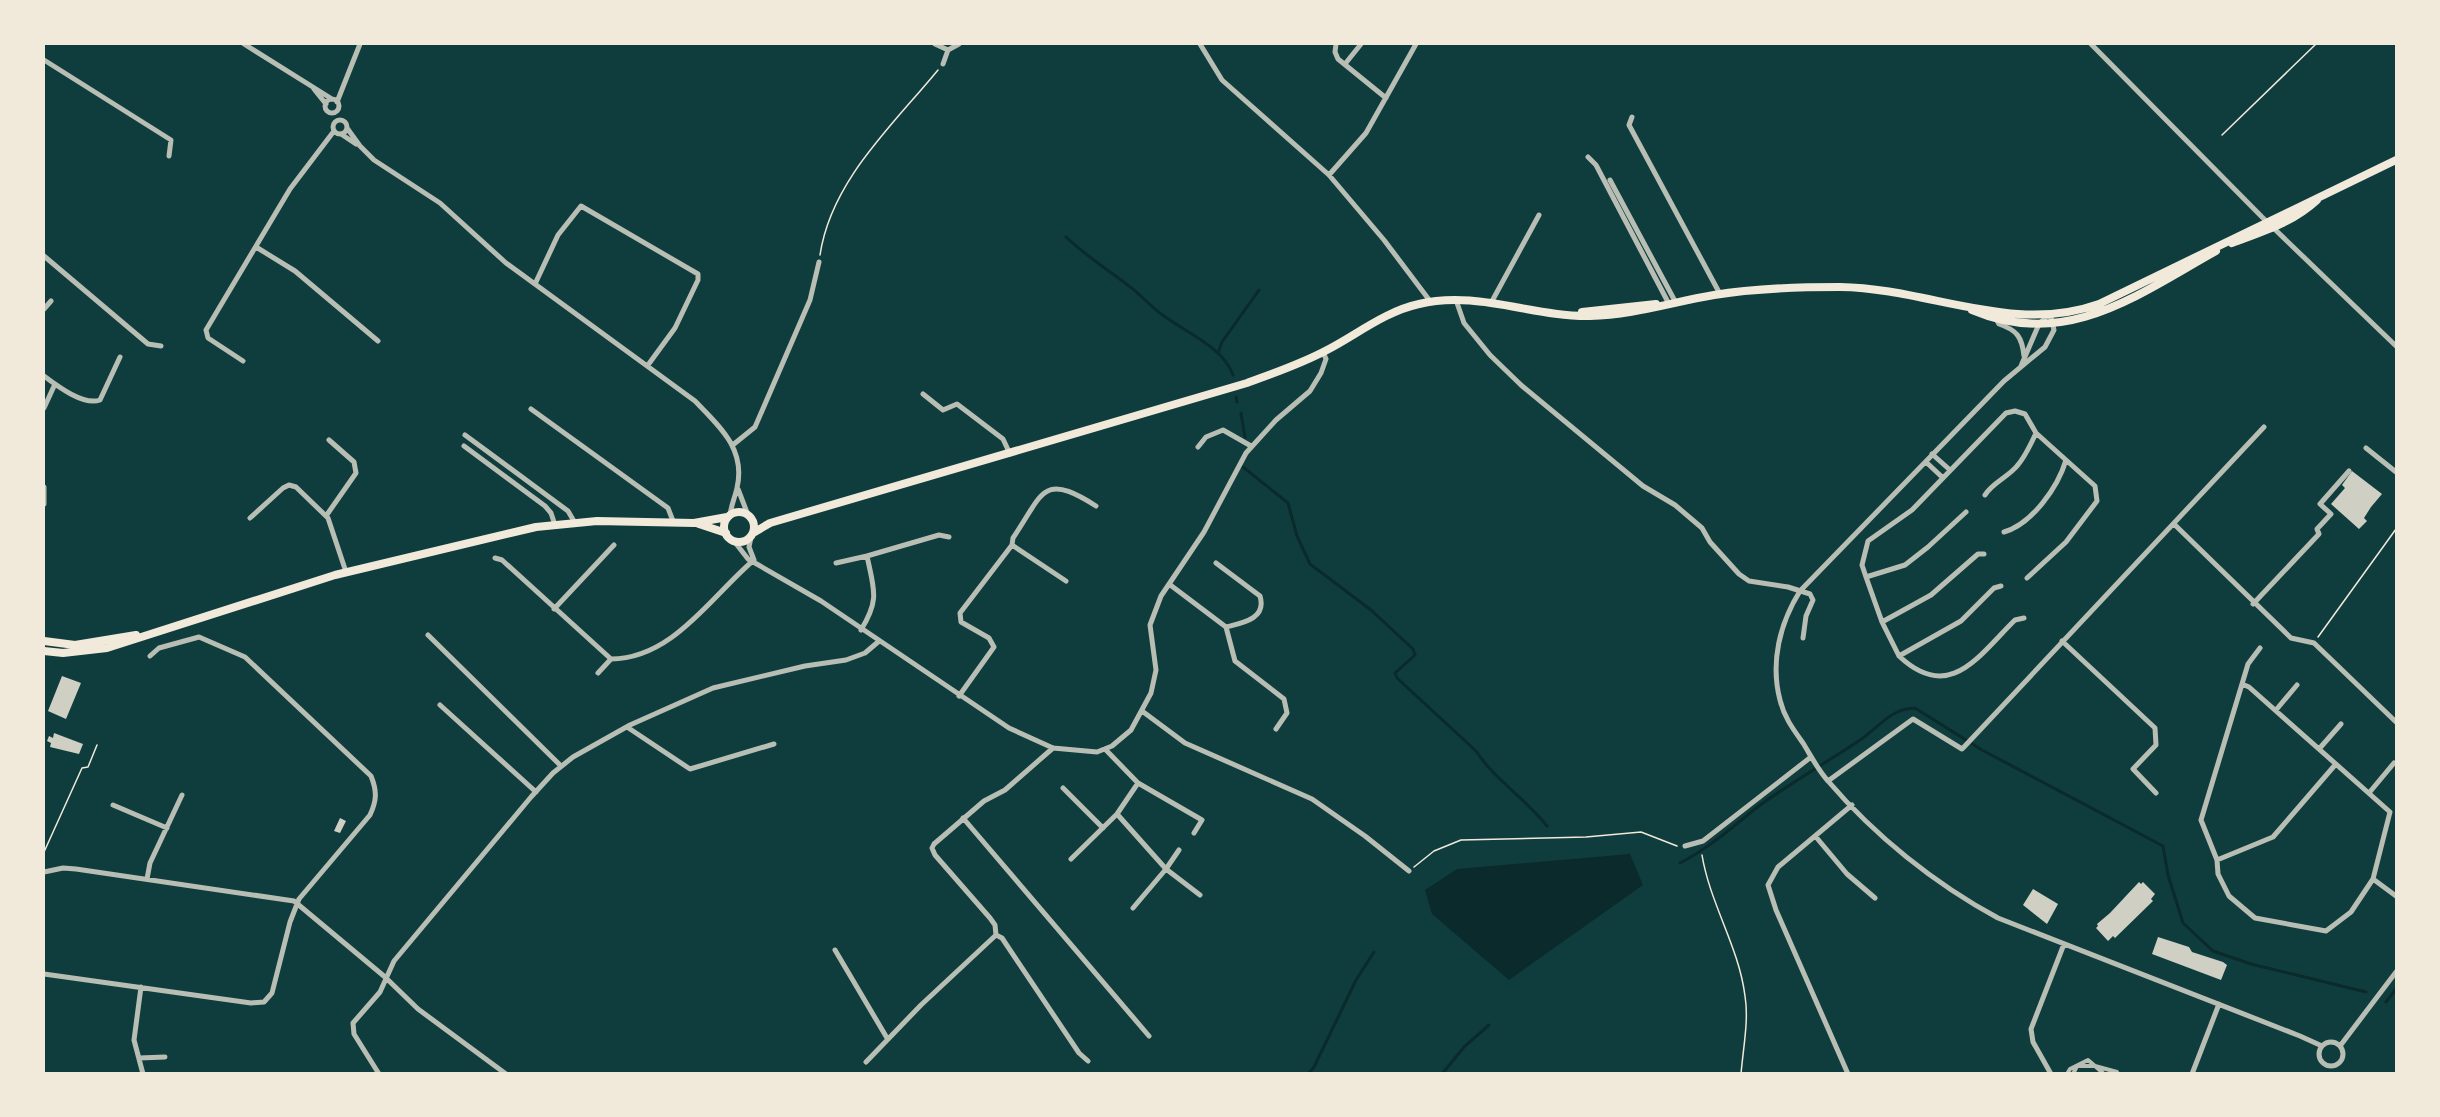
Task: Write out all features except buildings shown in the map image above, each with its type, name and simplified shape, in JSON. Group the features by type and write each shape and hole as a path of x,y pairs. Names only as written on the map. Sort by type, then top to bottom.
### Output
{"main road":[{"path":"694,522 726,533 734,541 743,542 770,523 1247,383 1323,352 1396,312 1430,301 1456,300 1491,303 1583,316 1617,315 1720,294 1786,288 1868,288 1966,308 2047,316 2071,313 2098,304 2397,160"},
{"path":"1966,308 1996,319 2039,324 2054,324 2086,318 2106,310 2232,243 2276,228 2294,218 2323,195"},
{"path":"44,651 63,653 99,649 346,572 512,532 575,523 694,522 741,512 750,518 770,523"},
{"path":"726,533 724,525 729,516"},
{"path":"750,518 752,535"},
{"path":"44,641 75,645 155,631"}],"street":[{"path":"244,44 335,100 347,128 374,160 457,217 492,250 535,284 695,401 734,444 739,465 738,488 729,516"},
{"path":"326,104 335,100 360,44"},
{"path":"935,44 948,50"},
{"path":"943,64 948,50 959,44"},
{"path":"1200,44 1222,80 1329,175 1384,240 1430,301"},
{"path":"1336,44 1335,52 1345,64 1386,98"},
{"path":"1345,64 1361,44"},
{"path":"1329,175 1366,133 1416,44"},
{"path":"2091,44 2267,221 2397,346"},
{"path":"44,60 171,140 169,156"},
{"path":"313,88 326,104 336,130 360,146"},
{"path":"329,113 335,113 339,109"},
{"path":"1632,117 1629,125 1720,294"},
{"path":"243,361 208,338 206,330 290,189 336,130 336,121 342,120"},
{"path":"336,130 347,128"},
{"path":"1588,157 1596,165 1672,303"},
{"path":"1610,180 1672,303"},
{"path":"535,284 558,235 581,206 698,274 698,280 681,318 648,365"},
{"path":"1491,303 1539,215"},
{"path":"256,247 295,271 378,341"},
{"path":"44,256 148,344 161,346"},
{"path":"734,444 755,427 810,300 819,262"},
{"path":"1456,300 1464,323 1521,385 1644,486 1675,505 1702,528 1710,542 1739,574 1749,581 1810,594 1813,600 1806,616 1803,639"},
{"path":"44,309 51,301"},
{"path":"2021,366 2039,324 2047,316 2051,317 2054,324 2052,337 2045,347 2021,366 1932,454 1800,591 1783,623 1778,646 1779,698 1787,720 1828,781 1916,864 1959,896 1998,918 2322,1046 2333,1042 2340,1046 2343,1056 2336,1065 2336,1074"},
{"path":"1996,319 1999,324 2012,328 2018,334 2025,357"},
{"path":"734,541 743,555 821,602 959,696 1028,739 1053,748 1089,753 1105,750 1131,730 1142,711 1156,675 1151,635 1152,615 1169,584 1204,532 1236,469 1251,446 1310,391 1322,373 1326,360 1323,352"},
{"path":"44,376 80,397 95,402 100,400 120,357"},
{"path":"44,408 55,384"},
{"path":"923,394 943,410 957,404 1003,439 1010,454"},
{"path":"531,409 668,508 673,522"},
{"path":"2024,618 2015,620 1966,668 1951,675 1927,676 1910,667 1899,657 1882,622 1862,565 1868,541 1912,510 2006,413 2015,411 2025,414 2036,433 2096,486 2097,501 2066,542 2027,578"},
{"path":"1828,781 1913,719 1962,749 2062,641 2175,525 2264,427"},
{"path":"1198,447 1206,437 1223,430 1251,446"},
{"path":"1985,495 2018,465 2036,433"},
{"path":"465,435 568,511 575,523"},
{"path":"326,516 356,473 354,462 329,440"},
{"path":"464,446 544,506 551,513 555,525"},
{"path":"2366,448 2397,472"},
{"path":"1932,454 1950,470"},
{"path":"2004,532 2012,530 2045,498 2057,483 2066,460"},
{"path":"1926,462 1942,477"},
{"path":"2253,604 2319,534 2317,529 2331,514 2320,504 2349,471"},
{"path":"249,518 289,485 296,487 326,516 335,534 346,572"},
{"path":"44,487 44,504"},
{"path":"738,488 750,518"},
{"path":"959,696 994,647 989,638 961,622 960,613 1012,545 1013,537 1048,489 1069,489 1096,506"},
{"path":"1866,577 1905,565 1966,512"},
{"path":"2175,525 2253,604 2291,638 2314,643 2397,722"},
{"path":"752,535 749,547 754,560"},
{"path":"837,563 939,535 949,537"},
{"path":"554,609 614,545"},
{"path":"1012,545 1066,581"},
{"path":"1882,622 1931,595 1978,554 1984,554"},
{"path":"861,630 873,610 875,598 867,556"},
{"path":"495,558 502,560 611,659 620,659 648,650 692,623 754,560"},
{"path":"1216,563 1260,596 1262,603 1258,614 1249,621 1226,627"},
{"path":"1169,584 1226,627 1235,661 1284,699 1287,713 1276,729"},
{"path":"1899,657 1961,621 1994,588 2001,586"},
{"path":"428,635 561,766"},
{"path":"44,974 251,1003 264,1002 272,993 290,922 298,903 370,815 376,797 371,776 245,657 199,637 159,648 150,656"},
{"path":"2062,641 2155,728 2156,745 2133,769 2156,793"},
{"path":"379,1074 353,1029 357,1018 380,992 394,961 536,792 561,766 627,727 713,688 805,666 846,660 865,653 878,642"},
{"path":"2242,684 2249,687 2276,710 2390,813 2373,879 2351,912 2326,931 2255,918 2229,896 2218,874 2217,860 2201,820 2248,664 2260,648"},
{"path":"598,673 611,659"},
{"path":"2276,710 2297,685"},
{"path":"440,705 536,792"},
{"path":"1142,711 1185,743 1312,799 1365,836 1409,872"},
{"path":"2319,749 2341,724"},
{"path":"627,727 690,769 774,744"},
{"path":"996,935 995,925 990,918 944,867 932,848 940,837 984,801 1005,790 1053,748"},
{"path":"1105,750 1138,783 1202,820 1194,833"},
{"path":"1685,846 1703,841 1813,760"},
{"path":"2369,794 2394,764"},
{"path":"2217,860 2272,837 2336,765"},
{"path":"1071,859 1117,814 1138,783"},
{"path":"1063,788 1103,828"},
{"path":"147,879 150,864 182,795"},
{"path":"113,805 167,828"},
{"path":"1848,1074 1776,910 1768,885 1778,867 1852,805"},
{"path":"1117,814 1166,869 1200,895"},
{"path":"963,818 1149,1036"},
{"path":"1815,837 1847,874 1875,898"},
{"path":"1133,908 1179,850"},
{"path":"44,872 63,868 270,897 298,903 385,977 418,1009 506,1074"},
{"path":"2373,879 2397,896"},
{"path":"866,1062 887,1038 996,935"},
{"path":"996,935 1002,938 1079,1053 1088,1061"},
{"path":"2051,1074 2033,1042 2031,1029 2064,944"},
{"path":"835,950 887,1038"},
{"path":"2340,1046 2397,972"},
{"path":"141,987 134,1040 143,1074"},
{"path":"2192,1074 2219,1004"},
{"path":"2322,1046 2320,1058 2328,1065 2336,1065"},
{"path":"139,1058 165,1057"},
{"path":"2067,1074 2088,1060 2104,1074"},
{"path":"2328,1065 2328,1074"},
{"path":"2073,1074 2077,1066"},
{"path":"2088,1071 2094,1066"},
{"path":"2094,1066 2118,1073"}],"path":[{"path":"2222,135 2316,44"},
{"path":"819,262 826,221 837,198 853,174 943,64"},
{"path":"2314,643 2397,529"},
{"path":"44,852 82,768 88,767 97,746"},
{"path":"1409,872 1434,851 1461,840 1586,837 1641,832 1671,845 1685,846"},
{"path":"1702,855 1708,880 1736,958 1745,994 1741,1074"}],"water":[{"path":"1630,854 1643,885 1509,980 1432,914 1425,890 1457,869"}],"waterway":[{"path":"1066,237 1160,313 1212,348 1221,356 1233,375"},
{"path":"1218,353 1222,342 1259,290"},
{"path":"1236,397 1237,402"},
{"path":"1241,413 1245,437"},
{"path":"1243,467 1288,503 1297,536 1310,564 1371,610 1413,649 1415,655 1395,673 1397,678 1476,751 1492,771 1547,826"},
{"path":"1680,863 1710,845 1755,809 1860,740 1892,715 1915,708 1982,750 2163,846 2168,875 2183,923 2213,951 2251,964 2366,992"},
{"path":"1308,1074 1314,1067 1356,980 1374,952"},
{"path":"2386,1002 2396,989"},
{"path":"1442,1074 1464,1047 1489,1025"}]}
